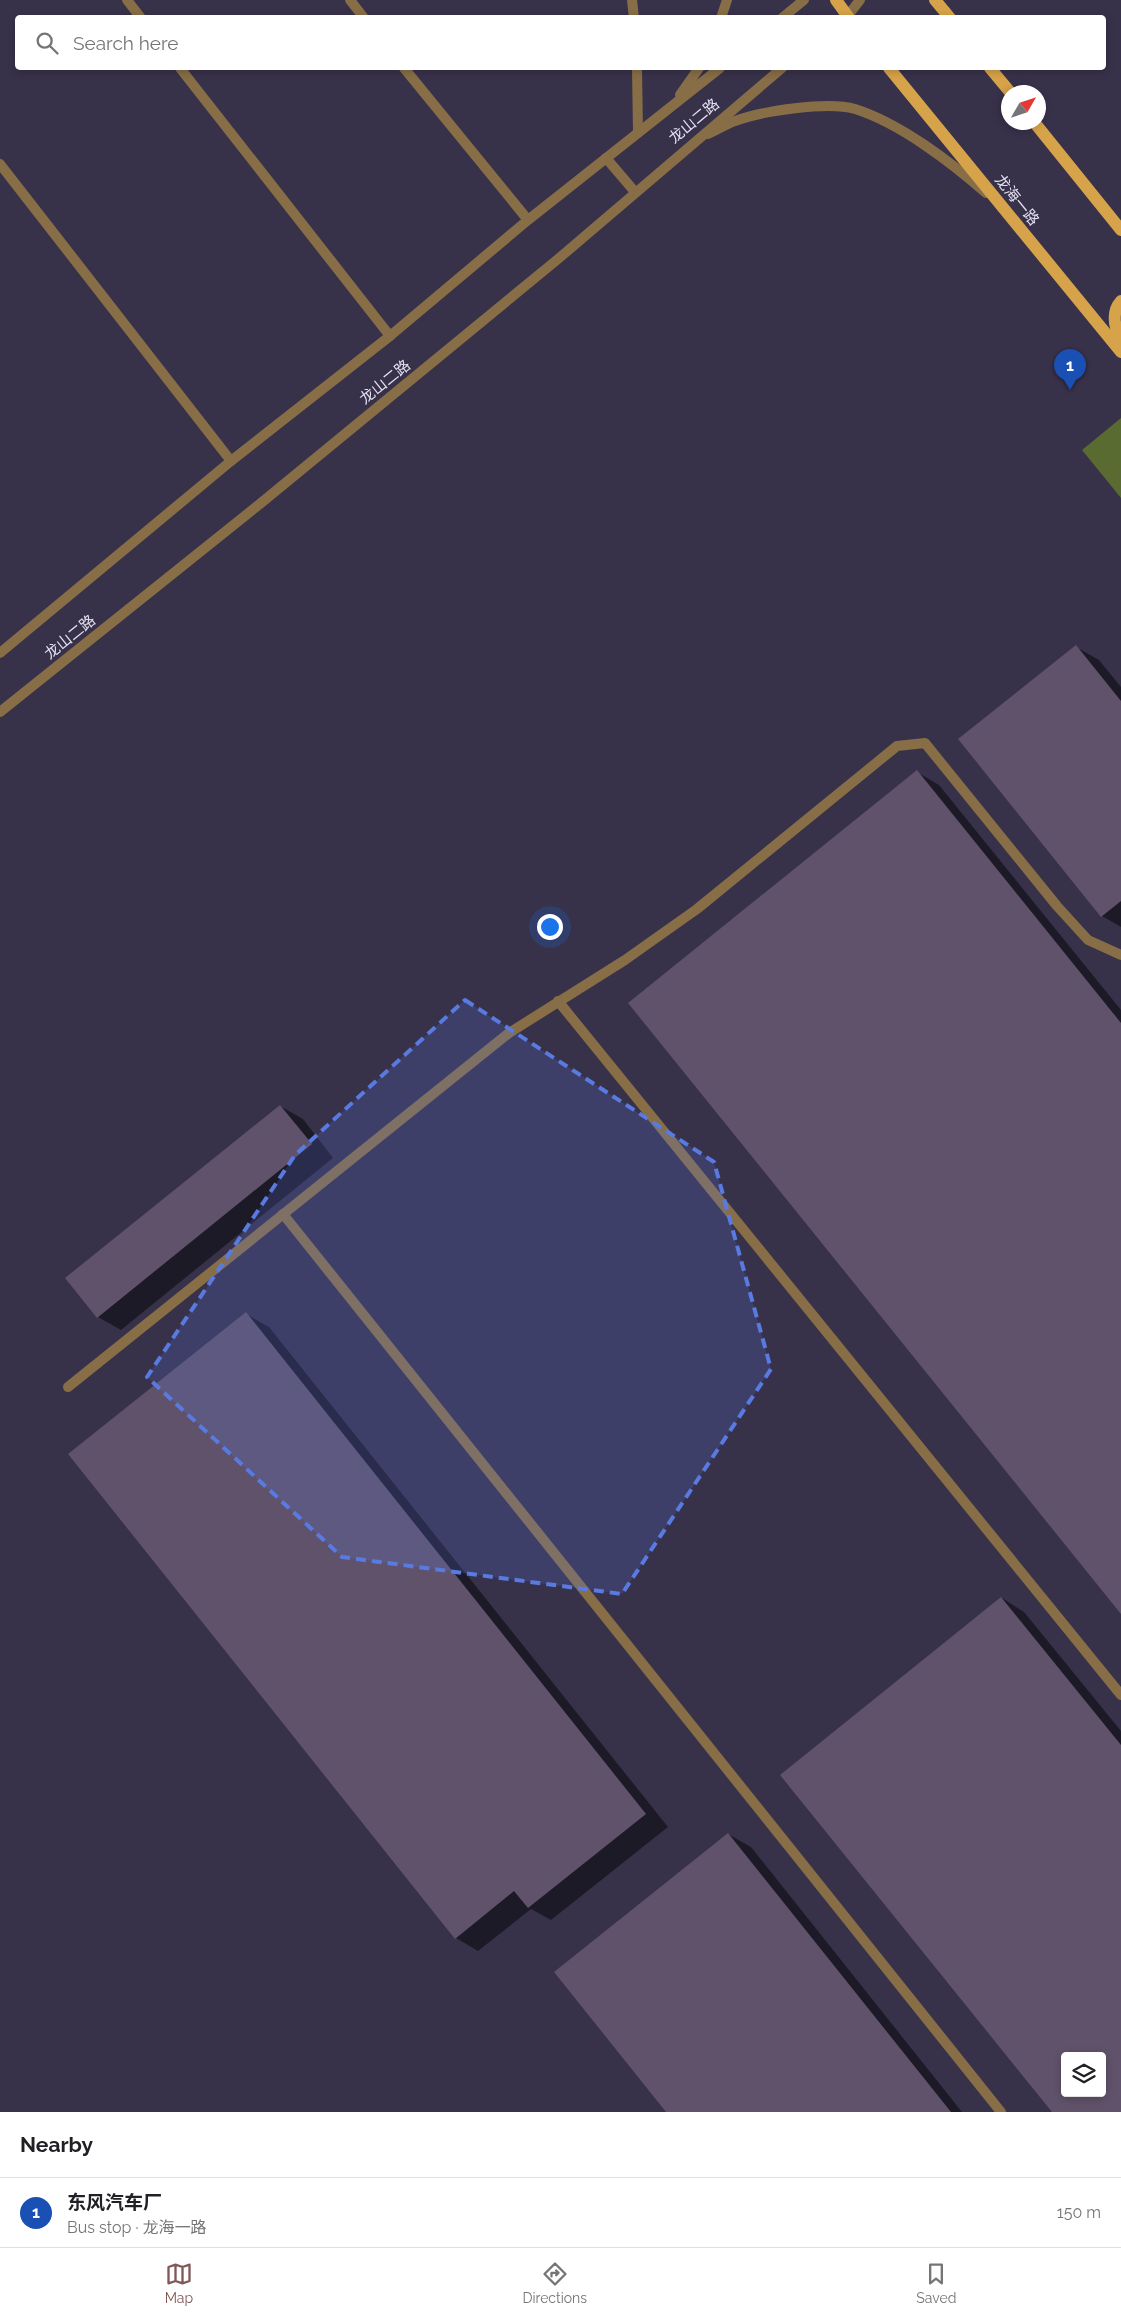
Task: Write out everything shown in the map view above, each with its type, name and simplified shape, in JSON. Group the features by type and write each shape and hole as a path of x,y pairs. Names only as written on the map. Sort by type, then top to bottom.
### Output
{"main road":[{"path":"836,0 847,15"},
{"path":"936,0 948,15"},
{"name":"龙海一路","path":"891,70 1121,352"},
{"path":"992,70 1004,85"},
{"path":"1040,130 1121,230"},
{"path":"1121,301 1117,305 1114,318 1121,342"}],"street":[{"path":"127,0 139,15"},
{"path":"350,0 362,15"},
{"path":"632,0 634,15"},
{"path":"722,15 727,0"},
{"path":"786,15 804,0"},
{"path":"849,15 860,0"},
{"path":"182,70 390,336"},
{"path":"406,70 528,220"},
{"path":"637,70 638,133"},
{"path":"668,110 698,70"},
{"name":"龙山二路","path":"0,653 231,461 390,336 528,220 718,70"},
{"name":"龙山二路","path":"0,712 558,259 694,141 780,70"},
{"path":"694,141 735,121 765,113 818,106 855,109 892,126 926,147 962,172 999,204"},
{"path":"606,158 635,192"},
{"path":"0,164 231,461"},
{"path":"68,1387 509,1033 625,960 696,909 897,746 925,743 1057,906 1088,940 1121,955"},
{"path":"558,1001 1121,1695"},
{"path":"284,1214 1001,2112"}],"highlighted area":[{"path":"465,1000 714,1162 771,1369 622,1594 342,1557 147,1377 295,1155"}],"green space":[{"path":"1121,418 1121,498 1082,450"}],"building":[{"path":"1076,645 1121,701 1121,901 1101,917 958,739"},
{"path":"917,770 1121,1023 1121,1614 628,1003"},
{"path":"280,1105 312,1144 97,1318 65,1278"},
{"path":"246,1312 646,1814 528,1908 514,1891 455,1939 68,1454"},
{"path":"1001,1597 1121,1745 1121,2112 1052,2112 780,1775"},
{"path":"728,1833 951,2112 666,2112 554,1972"}],"place":[{"name":"东风汽车厂","path":"1070,390"}]}
